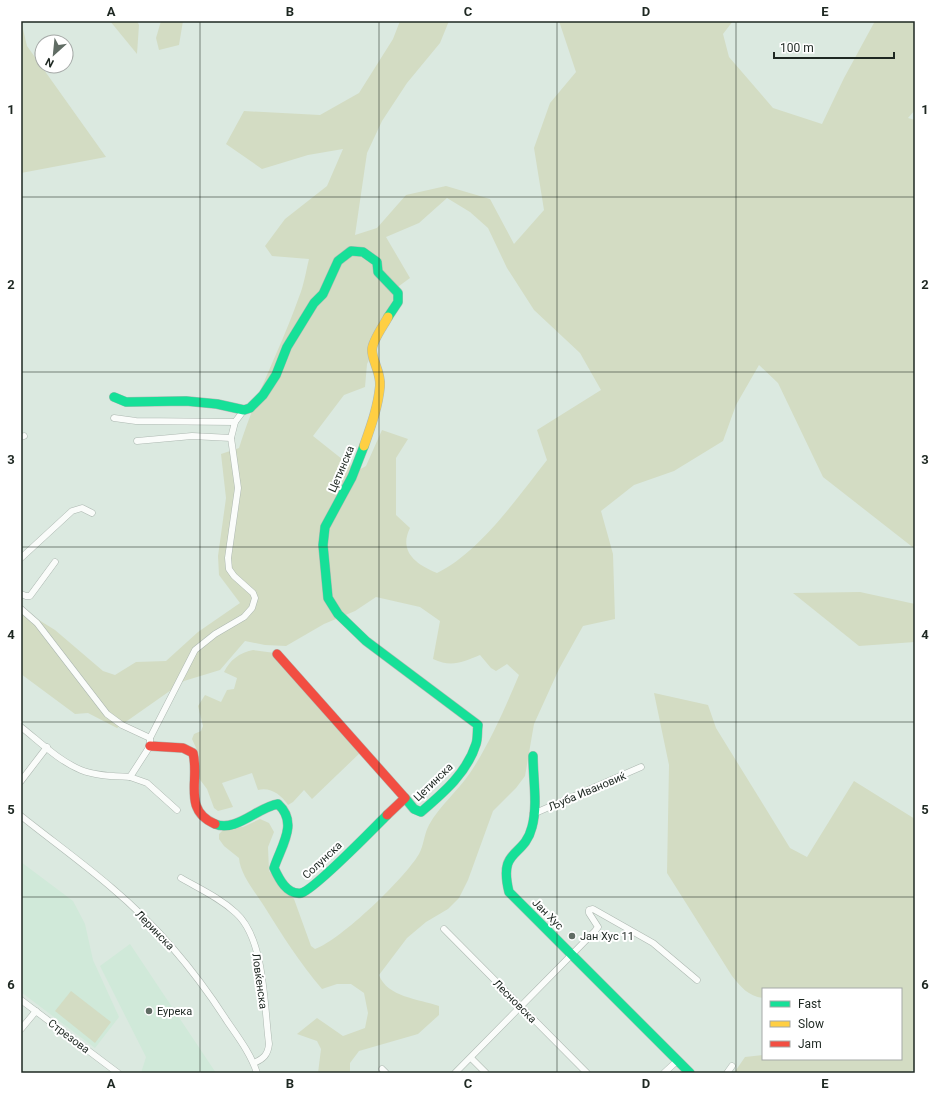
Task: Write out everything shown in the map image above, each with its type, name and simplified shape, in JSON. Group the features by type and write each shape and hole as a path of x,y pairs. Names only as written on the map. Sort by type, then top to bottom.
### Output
{"street":[{"name":"Цетинска","path":"150,742 195,650 215,634 244,617 252,608 255,598 253,593 234,576 229,569 228,558 238,488 232,438 235,422 244,410 250,408 264,395 276,375 287,347 314,303 323,294 338,261 351,251 363,252 377,262 378,272 384,280 398,292 399,296 398,302 379,332 372,350 380,375 378,403 352,477 325,527 323,545 328,598 338,614 366,641 478,725 477,743 468,764 456,779 421,812 414,809 405,798"},
{"path":"114,397 126,402 202,402 233,406 244,410"},
{"path":"114,418 136,421 235,422"},
{"path":"137,441 192,436 232,438"},
{"path":"21,558 72,511 82,508 92,513"},
{"path":"21,594 30,596 55,562"},
{"path":"21,609 37,623 107,714 150,742 136,778"},
{"path":"277,654 405,798"},
{"path":"21,727 81,770 111,776 136,778 177,810"},
{"name":"Солунска","path":"150,742 183,748 193,753 195,761 193,791 198,810 204,818 213,824 230,826 240,823 267,806 278,804 287,811 289,819 286,838 274,868 281,883 295,892 306,892 316,884 405,798"},
{"path":"21,781 47,747"},
{"name":"Јан Хус","path":"533,756 533,814 531,832 507,862 505,879 509,892 690,1073"},
{"name":"Љуба Ивановиќ","path":"533,814 641,767"},
{"name":"Леринска","path":"21,816 112,888 164,938 205,989 254,1063 257,1073"},
{"name":"Ловќенска","path":"181,878 220,901 236,913 250,930 258,958 269,1044 266,1056 254,1063"},
{"path":"455,1073 598,927 589,913 589,910 593,909 653,944 697,980"},
{"name":"Лесновска","path":"444,929 588,1073"},
{"name":"Стрезова","path":"21,1000 118,1073"},
{"path":"21,1029 36,1011"},
{"path":"471,1058 486,1073"},
{"path":"664,1073 678,1060"},
{"path":"727,1073 732,1066"}],"shaded area":[{"path":"21,21 27,46 34,56 34,74 47,74 106,157 21,173"},
{"path":"110,21 137,21 139,25 137,54"},
{"path":"161,21 183,21 179,45 159,50 156,38"},
{"path":"400,21 449,21 440,43 407,83 382,121 367,153 355,235 377,228 406,195 446,186 490,199 514,244 544,210 534,148 550,103 576,72 559,21 733,21 723,34 729,57 773,108 822,124 844,78 875,21 915,21 915,110 908,118 915,120 915,549 823,477 778,383 759,365 736,405 723,441 674,471 634,485 601,511 613,554 615,619 583,626 559,669 534,724 525,776 516,788 493,811 468,880 459,898 448,909 426,922 407,938 379,975 383,982 396,993 439,1006 439,1015 418,1034 359,1051 350,1063 350,1073 318,1073 321,1049 317,1041 297,1034 317,1018 343,1036 365,1028 368,1013 364,993 351,984 337,984 322,989 292,949 248,883 242,870 239,858 224,846 219,839 219,834 224,829 243,827 260,819 269,823 274,832 268,847 269,871 294,899 311,946 315,949 340,934 356,921 387,892 412,865 421,851 427,828 433,818 465,780 491,738 519,675 507,664 496,671 491,668 480,655 462,662 451,664 433,659 440,621 420,607 376,597 355,611 324,624 286,646 265,645 245,641 220,670 184,681 117,728 88,713 75,714 21,674 21,609 55,630 103,671 115,675 136,662 166,661 198,632 240,603 219,575 218,556 226,498 221,454 239,448 245,429 301,292 309,259 272,256 265,246 285,219 327,186 343,149 308,155 262,169 226,144 244,111 320,115 359,93 393,39","holes":["447,198 470,212 488,228 507,268 534,310 580,353 601,390 537,430 547,460 511,507 483,538 453,564 437,573 417,562 408,551 406,544 410,528 396,515 396,458 408,439 382,430 366,466 357,471 313,436 344,395 365,387 367,364 396,306 395,289 410,278 386,237 419,223"]},
{"path":"860,592 915,604 915,642 859,646 793,593"},
{"path":"253,650 275,653 363,750 312,799 304,790 293,802 288,805 282,798 271,791 263,789 258,790 252,773 222,783 233,807 218,811 214,808 207,789 198,777 197,750 192,739 194,734 201,731 203,726 198,706 205,695 221,702 227,690 234,689 237,678 224,672 229,664 236,658 243,653"},
{"path":"654,693 708,705 716,728 790,848 807,857 854,781 915,819 915,1069 908,1073 734,1073 745,1057 762,1055 762,1060 902,1060 902,988 762,988 762,998 749,993 742,987 732,976 667,873 669,765"},
{"path":"21,862 73,901 85,924 93,960 119,1017 95,1048 21,992"},
{"name":"Еурека","path":"130,944 216,1073 141,1073 146,1057 100,966"},
{"path":"71,991 111,1022 95,1043 55,1011"}],"traffic: fast":[{"path":"114,397 126,402 186,401 217,404 244,410 250,408 263,395 276,375 287,347 314,303 323,294 338,261 351,251 363,252 377,262 378,272 398,293 398,302 388,317"},
{"path":"364,446 352,477 325,527 323,545 328,598 338,614 366,641 478,725 477,742 472,754 467,764 446,790 421,812 414,809 405,798"},
{"path":"533,756 535,801 534,819 528,837 509,860 507,867 509,892 690,1073"},
{"path":"215,824 223,826 230,825 270,806 278,804 284,811 288,827 284,843 274,868 281,881 288,889 296,893 301,893 308,890 318,882 387,815"}],"traffic: slow":[{"path":"364,446 372,424 380,386 372,350 376,338 388,317"}],"traffic: jam":[{"path":"277,654 405,798 387,815"},
{"path":"150,746 183,748 193,753 195,763 195,803 205,818 215,824"}],"place":[{"name":"Јан Хус 11","path":"572,936"},
{"name":"Еурека","path":"149,1011"}]}
